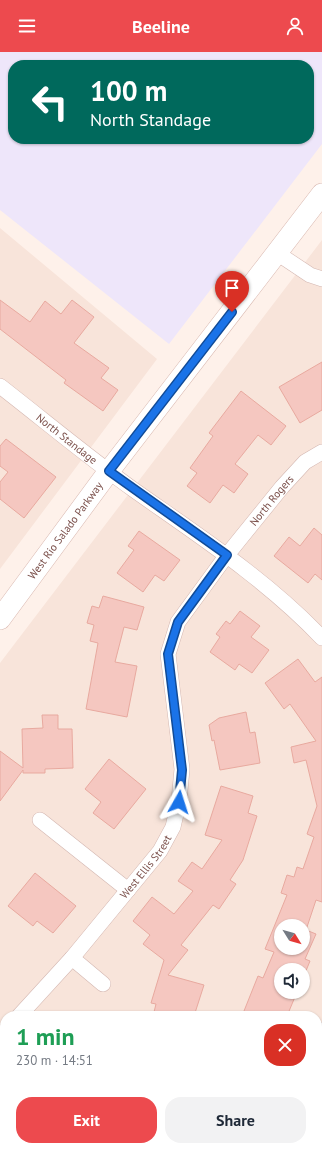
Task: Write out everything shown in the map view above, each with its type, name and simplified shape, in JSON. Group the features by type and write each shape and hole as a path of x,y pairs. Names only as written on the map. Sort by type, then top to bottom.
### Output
{"main road":[{"name":"West Rio Salado Parkway","path":"0,619 109,471 322,194"}],"street":[{"path":"277,253 310,275 322,279"},
{"name":"North Standage","path":"0,386 109,471 227,555 288,606 322,638"},
{"name":"North Rogers","path":"227,555 282,487 305,462 322,452"},
{"name":"West Ellis Street","path":"24,1011 72,958 160,851 173,827 179,802 182,770 168,654 178,622 227,555"},
{"path":"40,820 128,890"},
{"path":"72,958 103,984"}],"shaded area":[{"path":"0,52 322,52 322,144 169,344 0,210"},
{"path":"0,228 157,359 0,569"},
{"path":"322,240 322,1011 0,1011 0,663"}],"building":[{"path":"0,300 30,322 45,301 61,314 72,300 94,317 74,343 109,368 101,378 118,390 103,411 64,383 66,380 0,329"},
{"path":"322,362 322,410 300,423 279,387"},
{"path":"241,391 286,426 271,445 258,435 235,464 248,474 234,493 223,485 210,503 187,486 197,473 190,468 213,436 209,433"},
{"path":"6,439 56,477 24,518 0,499 0,482 8,472 0,466 0,446"},
{"path":"314,528 322,535 322,580 315,574 308,583 274,556 289,537 300,546"},
{"path":"139,531 180,560 164,581 155,575 143,592 117,573 134,550 128,546"},
{"path":"103,596 144,607 137,630 124,627 115,662 137,666 127,717 86,709 98,643 90,641 94,625 87,623 92,606 99,608"},
{"path":"240,611 260,626 251,637 269,650 252,673 239,664 235,670 210,652 220,637 216,634 226,621 230,624"},
{"path":"298,659 315,682 322,677 322,902 316,900 310,919 277,919 287,895 281,893 287,875 294,877 297,867 303,869 314,837 307,834 317,806 306,760 294,763 291,747 316,741 290,704 284,709 265,683"},
{"path":"246,712 250,733 255,732 260,763 220,770 214,740 212,741 209,725 219,718"},
{"path":"42,715 58,715 58,729 72,729 73,768 45,769 45,773 23,773 23,770 0,801 0,751 23,768 22,729 43,728"},
{"path":"109,759 146,789 114,829 93,813 101,802 85,789"},
{"path":"221,786 253,796 248,813 257,816 243,860 230,880 236,884 219,909 213,905 181,945 188,950 168,975 204,985 196,1011 154,1011 156,1004 151,1003 164,960 143,944 150,935 133,921 152,897 174,914 193,891 178,881 192,862 202,869 222,840 205,835"},
{"path":"35,873 76,906 53,933 37,921 33,926 8,906"},
{"path":"274,927 274,952 265,949"},
{"path":"310,932 316,934 310,948"},
{"path":"274,952 274,955 307,955 305,959 310,961 309,963 274,963 274,999 294,999 289,1011 244,1011 258,976 263,978"}],"route":[{"path":"179,802 182,770 168,654 178,622 227,555 109,471 232,312"}]}
